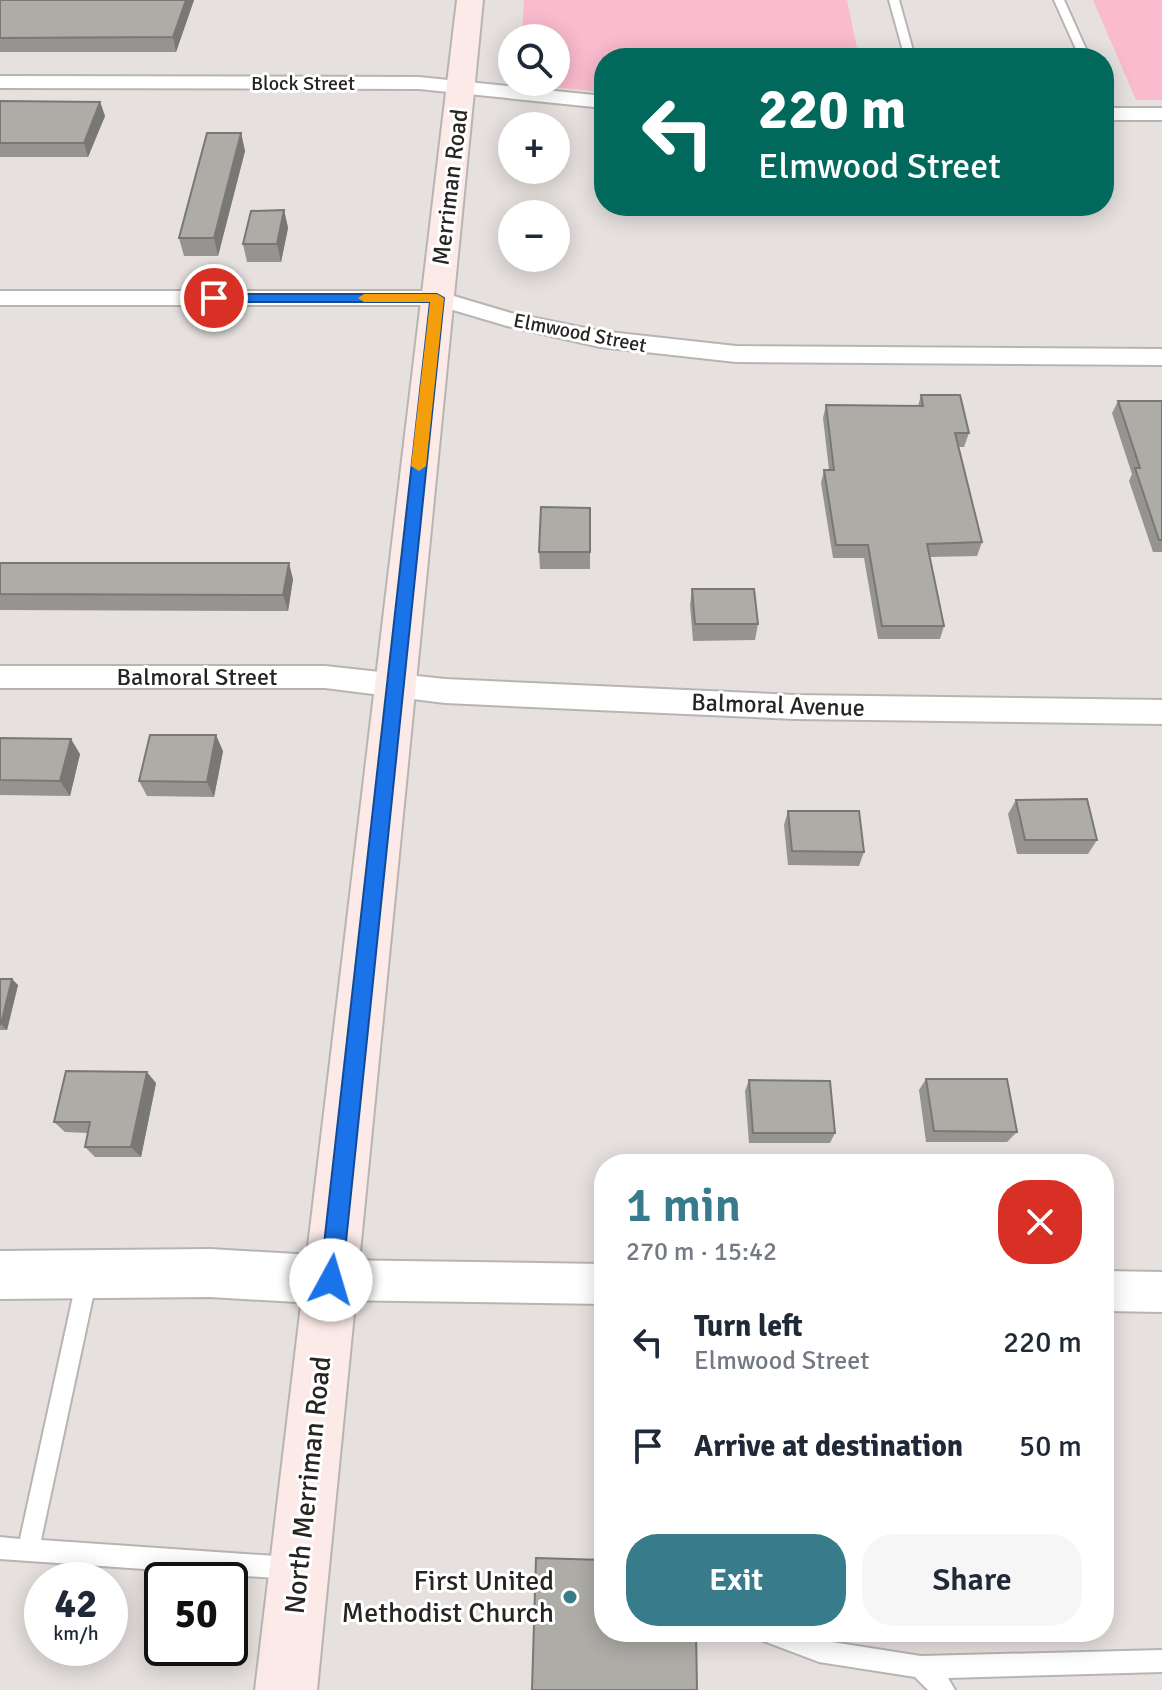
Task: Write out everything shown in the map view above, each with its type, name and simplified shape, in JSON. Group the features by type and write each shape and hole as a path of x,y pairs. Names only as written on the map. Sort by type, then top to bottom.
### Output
{"main road":[{"name":"Merriman Road","path":"331,1280 470,0"},
{"name":"North Merriman Road","path":"286,1690 331,1280"}],"street":[{"name":"Block Street","path":"0,82 462,85 594,101"},
{"path":"1114,111 1162,114"},
{"name":"Elmwood Street","path":"0,298 437,298 507,319 600,339 736,354 1162,357"},
{"name":"Balmoral Street","path":"0,677 325,677 394,683"},
{"name":"Balmoral Avenue","path":"394,683 445,691 795,707 1162,712"},
{"path":"0,1275 210,1273 331,1280 594,1284"},
{"path":"1114,1291 1162,1292"}],"lane":[{"path":"894,0 907,48"},
{"path":"1059,0 1081,48"},
{"path":"28,1550 88,1274"},
{"path":"0,1548 299,1569"},
{"path":"795,1642 819,1651 921,1667 1162,1661"},
{"path":"921,1667 944,1690"}],"shaded area":[{"path":"524,0 847,0 857,48 594,48 594,91 570,89 570,24 523,24"},
{"path":"1093,0 1162,0 1162,100 1136,100"}],"building":[{"path":"0,0 186,0 173,37 0,38"},
{"path":"0,101 100,102 84,143 0,143"},
{"path":"207,133 241,133 214,238 179,238"},
{"path":"284,210 277,244 243,244 251,211"},
{"path":"921,395 960,395 969,433 955,433 982,542 927,544 944,626 882,626 868,545 836,545 824,470 834,470 826,405 923,406"},
{"path":"1118,401 1162,401 1162,540 1159,540 1135,468 1140,468"},
{"path":"541,507 590,508 590,552 539,552"},
{"path":"0,563 289,563 283,595 0,594"},
{"path":"692,589 754,589 758,624 695,624"},
{"path":"150,735 216,735 207,782 139,781"},
{"path":"0,738 71,739 60,781 0,780"},
{"path":"1087,799 1097,840 1025,840 1016,800"},
{"path":"788,811 859,811 864,852 792,851"},
{"path":"0,979 12,979 1,1024 0,1024"},
{"path":"66,1071 147,1072 131,1147 85,1147 90,1122 54,1122"},
{"path":"926,1079 1007,1079 1017,1132 934,1131"},
{"path":"749,1080 830,1081 835,1133 753,1133"},
{"name":"First United Methodist Church","path":"536,1558 594,1560 594,1642 696,1642 697,1690 532,1690"}],"slow traffic":[{"path":"364,298 437,298 419,466"}],"place":[{"name":"First United Methodist Church","path":"570,1597"}],"route":[{"path":"214,298 437,298 331,1280"}]}
